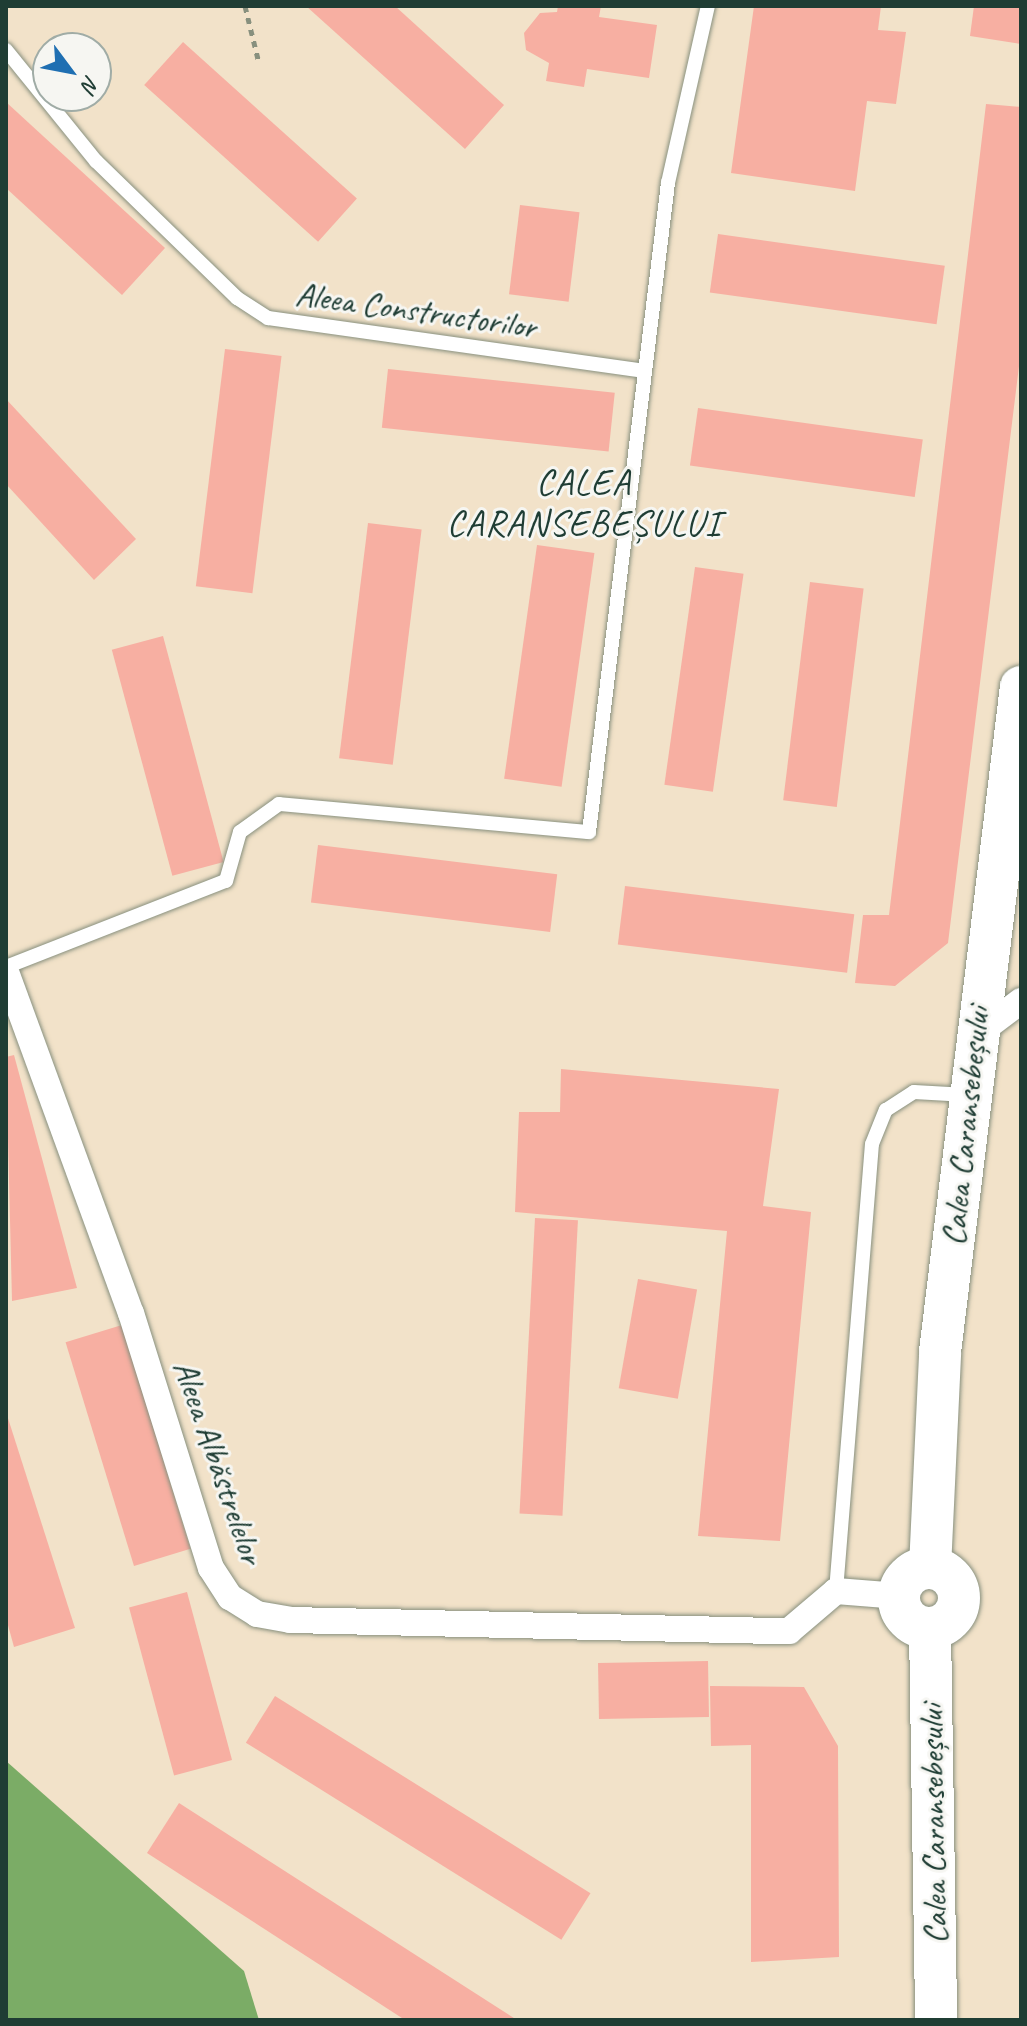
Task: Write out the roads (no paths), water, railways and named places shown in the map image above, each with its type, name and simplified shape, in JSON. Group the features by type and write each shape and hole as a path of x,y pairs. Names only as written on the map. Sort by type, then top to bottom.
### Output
{"main road":[{"name":"Calea Caransebeșului","path":"930,1568 940,1352 974,1037 1021,687"},
{"path":"930,1568 956,1583 959,1598 955,1613 930,1628 902,1612 899,1596 903,1581 930,1568"},
{"name":"Calea Caransebeșului","path":"930,1628 936,2020"}],"street":[{"path":"996,859 1021,901"},
{"name":"Aleea Albăstrelelor","path":"6,970 131,1313 211,1568 230,1597 257,1614 290,1620 789,1631 836,1591"},
{"path":"974,1037 1021,1001"},
{"path":"836,1591 899,1596"}],"lane":[{"path":"6,970 226,881 240,832 279,804 589,832 668,183 708,6"},
{"name":"Aleea Constructorilor","path":"6,50 96,161 237,298 268,318 643,371"},
{"path":"836,1591 872,1144 886,1110 914,1092 967,1095"}],"district":[{"name":"CALEA CARANSEBEȘULUI","path":"584,502"}]}
